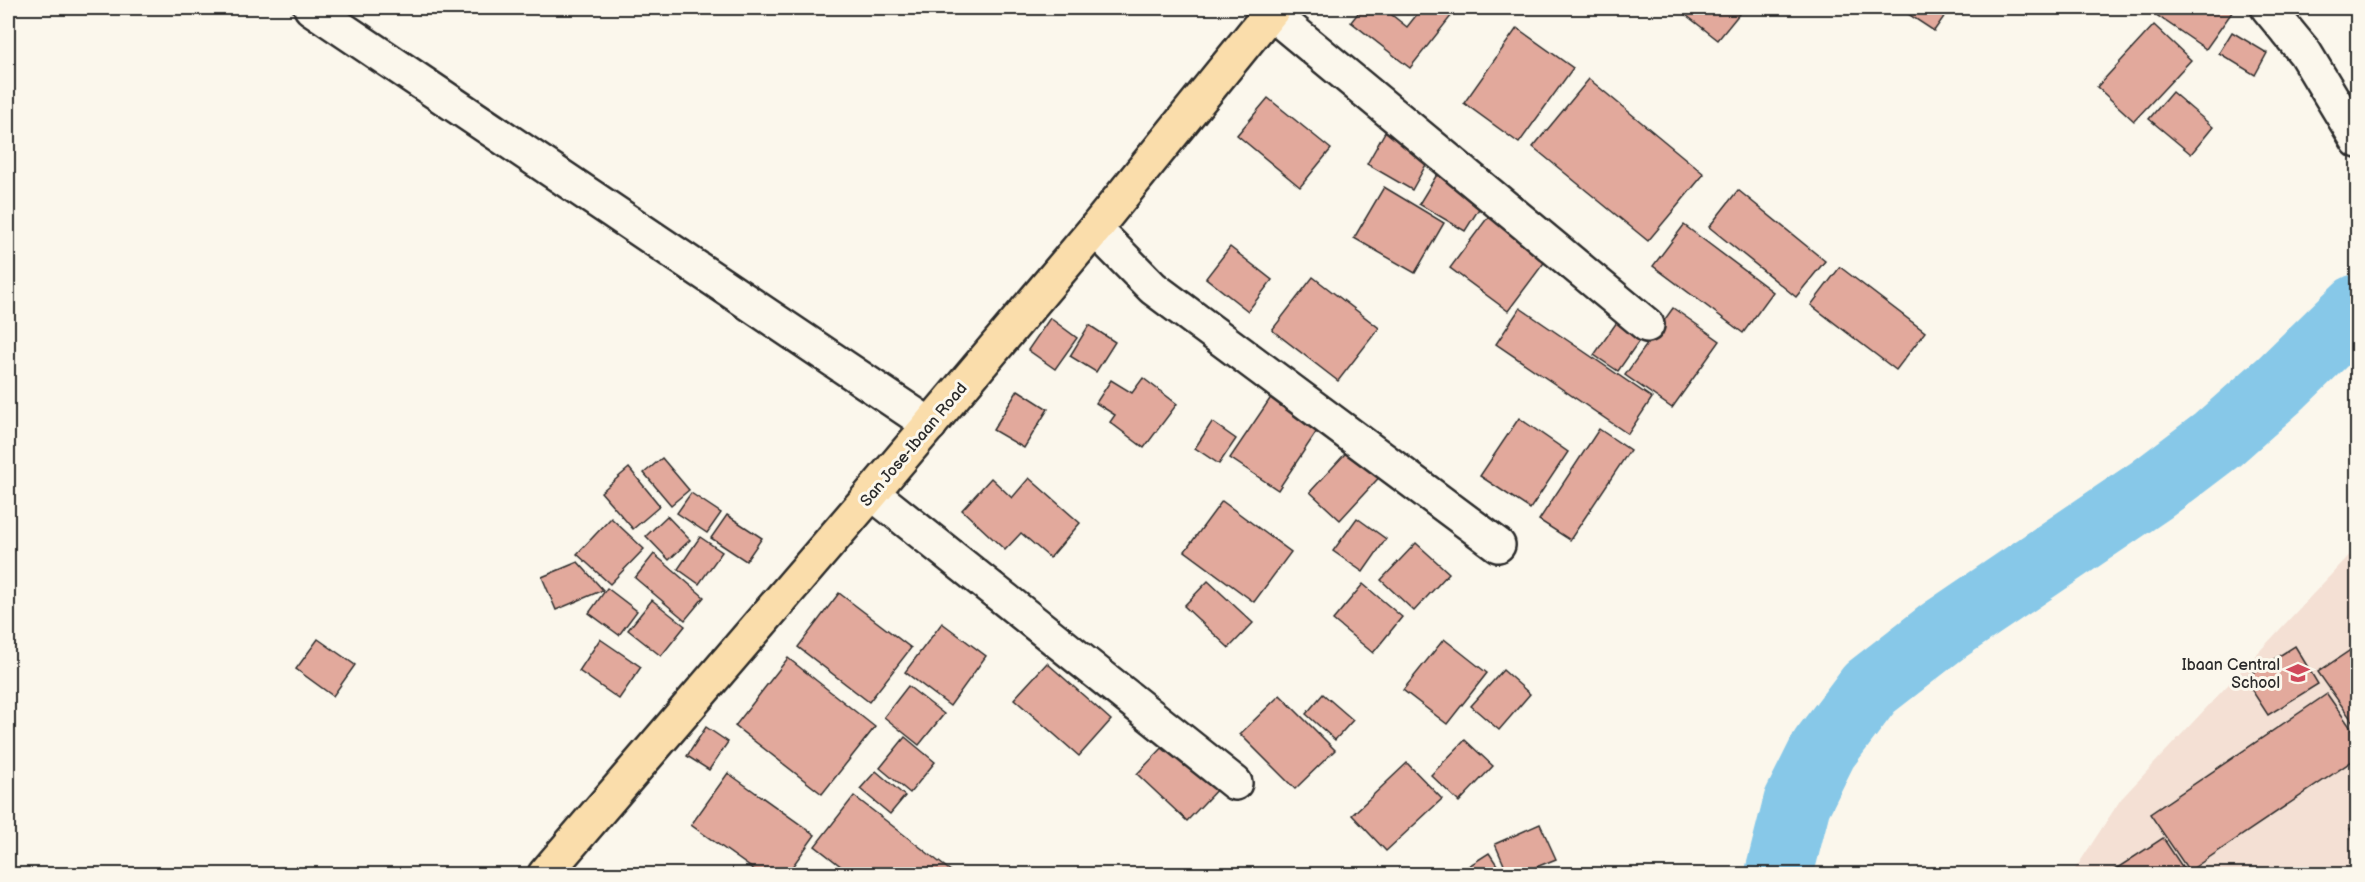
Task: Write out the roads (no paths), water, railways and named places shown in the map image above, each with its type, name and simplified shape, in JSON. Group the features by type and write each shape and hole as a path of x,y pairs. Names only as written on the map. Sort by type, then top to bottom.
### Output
{"main road":[{"name":"San Jose-Ibaan Road","path":"544,874 930,425 1095,229 1272,10"}],"street":[{"path":"311,8 930,425"},
{"path":"2268,8 2305,53 2358,141"},
{"path":"1272,10 1647,325"},
{"path":"1095,229 1153,288 1498,546"},
{"path":"872,493 1235,783"}],"waterway":[{"path":"1779,874 1797,803 1824,749 1870,688 1942,632 2151,490 2217,440 2279,385 2358,308"}],"place":[{"name":"Ibaan Central School","path":"2298,673"}]}
